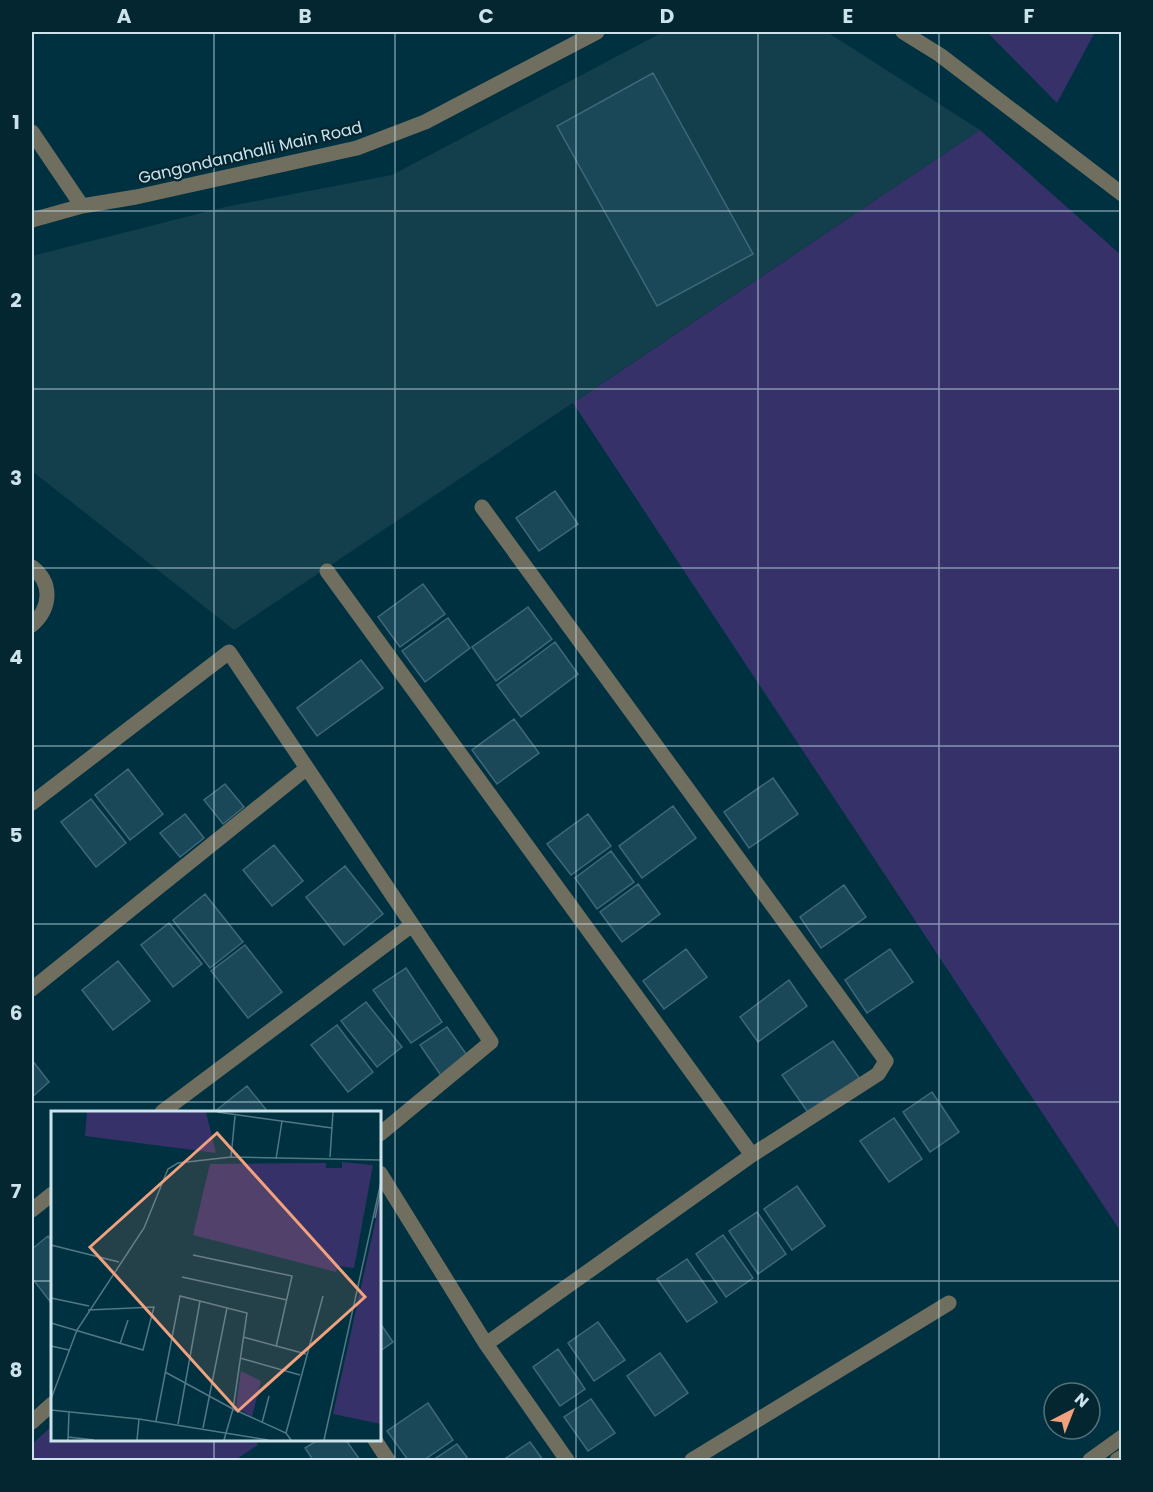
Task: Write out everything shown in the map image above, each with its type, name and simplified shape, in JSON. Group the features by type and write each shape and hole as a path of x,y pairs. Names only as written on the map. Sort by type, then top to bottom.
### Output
{"street":[{"name":"Gangondanahalli Main Road","path":"32,220 82,206 136,197 357,148 424,122 597,32"},
{"path":"903,32 940,55 1120,189"},
{"path":"32,132 82,206"},
{"path":"482,507 886,1061 878,1074 752,1155 486,1344"},
{"path":"32,567 41,574 49,593 45,608 32,625"},
{"path":"327,571 752,1155"},
{"path":"32,803 229,652 490,1042 381,1133"},
{"path":"32,989 307,768"},
{"path":"165,1111 412,925"},
{"path":"381,1175 486,1344 567,1461"},
{"path":"32,1210 51,1195"},
{"path":"692,1461 949,1303"},
{"path":"32,1422 51,1405"},
{"path":"1090,1461 1122,1437"},
{"path":"376,1441 388,1461"},
{"path":"1117,1461 1122,1457"}],"shaded area":[{"path":"663,32 827,32 980,130 234,630 32,471 32,256 225,207 392,175"},
{"path":"987,32 1095,32 1057,103"},
{"path":"980,130 1121,255 1121,1232 573,403"},
{"path":"51,1427 51,1441 256,1441 258,1445 235,1460 32,1460 32,1444"}],"building":[{"path":"653,73 753,254 657,306 557,126"},
{"path":"555,491 578,524 539,551 516,518"},
{"path":"423,584 445,614 400,647 378,617"},
{"path":"528,607 552,639 496,681 472,647"},
{"path":"448,618 470,648 425,682 402,651"},
{"path":"555,642 578,674 521,717 497,685"},
{"path":"361,660 383,688 317,736 297,708"},
{"path":"514,719 539,753 497,784 472,750"},
{"path":"128,769 163,814 130,840 95,795"},
{"path":"773,778 798,814 749,848 724,812"},
{"path":"225,784 244,807 223,824 204,800"},
{"path":"91,799 126,843 96,867 61,822"},
{"path":"673,806 696,838 642,878 619,846"},
{"path":"185,814 204,838 180,857 160,833"},
{"path":"588,814 611,846 571,875 547,844"},
{"path":"274,845 303,881 272,906 243,870"},
{"path":"611,851 634,882 597,909 575,878"},
{"path":"345,866 383,914 344,945 306,897"},
{"path":"638,884 660,914 622,942 600,912"},
{"path":"844,885 866,917 821,948 800,917"},
{"path":"205,894 243,942 210,968 173,920"},
{"path":"169,923 202,964 173,987 141,945"},
{"path":"245,945 282,992 248,1018 211,971"},
{"path":"686,949 707,977 664,1009 643,981"},
{"path":"890,949 913,982 867,1013 845,980"},
{"path":"118,961 150,1001 113,1030 82,990"},
{"path":"406,968 442,1022 411,1043 373,990"},
{"path":"789,980 807,1006 758,1042 740,1017"},
{"path":"366,1002 402,1047 377,1067 341,1021"},
{"path":"337,1025 373,1072 348,1092 311,1045"},
{"path":"447,1027 469,1058 442,1077 420,1045"},
{"path":"833,1041 860,1079 809,1114 782,1075"},
{"path":"32,1060 49,1082 32,1097"},
{"path":"247,1086 267,1111 215,1111"},
{"path":"932,1092 959,1132 930,1152 903,1112"},
{"path":"894,1118 922,1159 889,1182 860,1141"},
{"path":"797,1186 825,1226 792,1250 764,1209"},
{"path":"757,1212 786,1254 758,1274 729,1231"},
{"path":"723,1235 753,1278 726,1297 696,1254"},
{"path":"48,1236 51,1240 51,1303 32,1278 32,1249"},
{"path":"687,1259 717,1302 687,1322 657,1279"},
{"path":"598,1322 625,1360 594,1381 568,1343"},
{"path":"381,1324 393,1342 381,1350"},
{"path":"558,1349 585,1389 560,1406 533,1367"},
{"path":"660,1353 688,1393 655,1416 627,1376"},
{"path":"591,1399 615,1433 588,1451 564,1417"},
{"path":"428,1403 453,1440 424,1460 408,1460 387,1431"},
{"path":"316,1441 347,1441 360,1460 313,1460 305,1448"},
{"path":"530,1442 543,1460 503,1460"},
{"path":"457,1444 469,1460 433,1460"}]}
